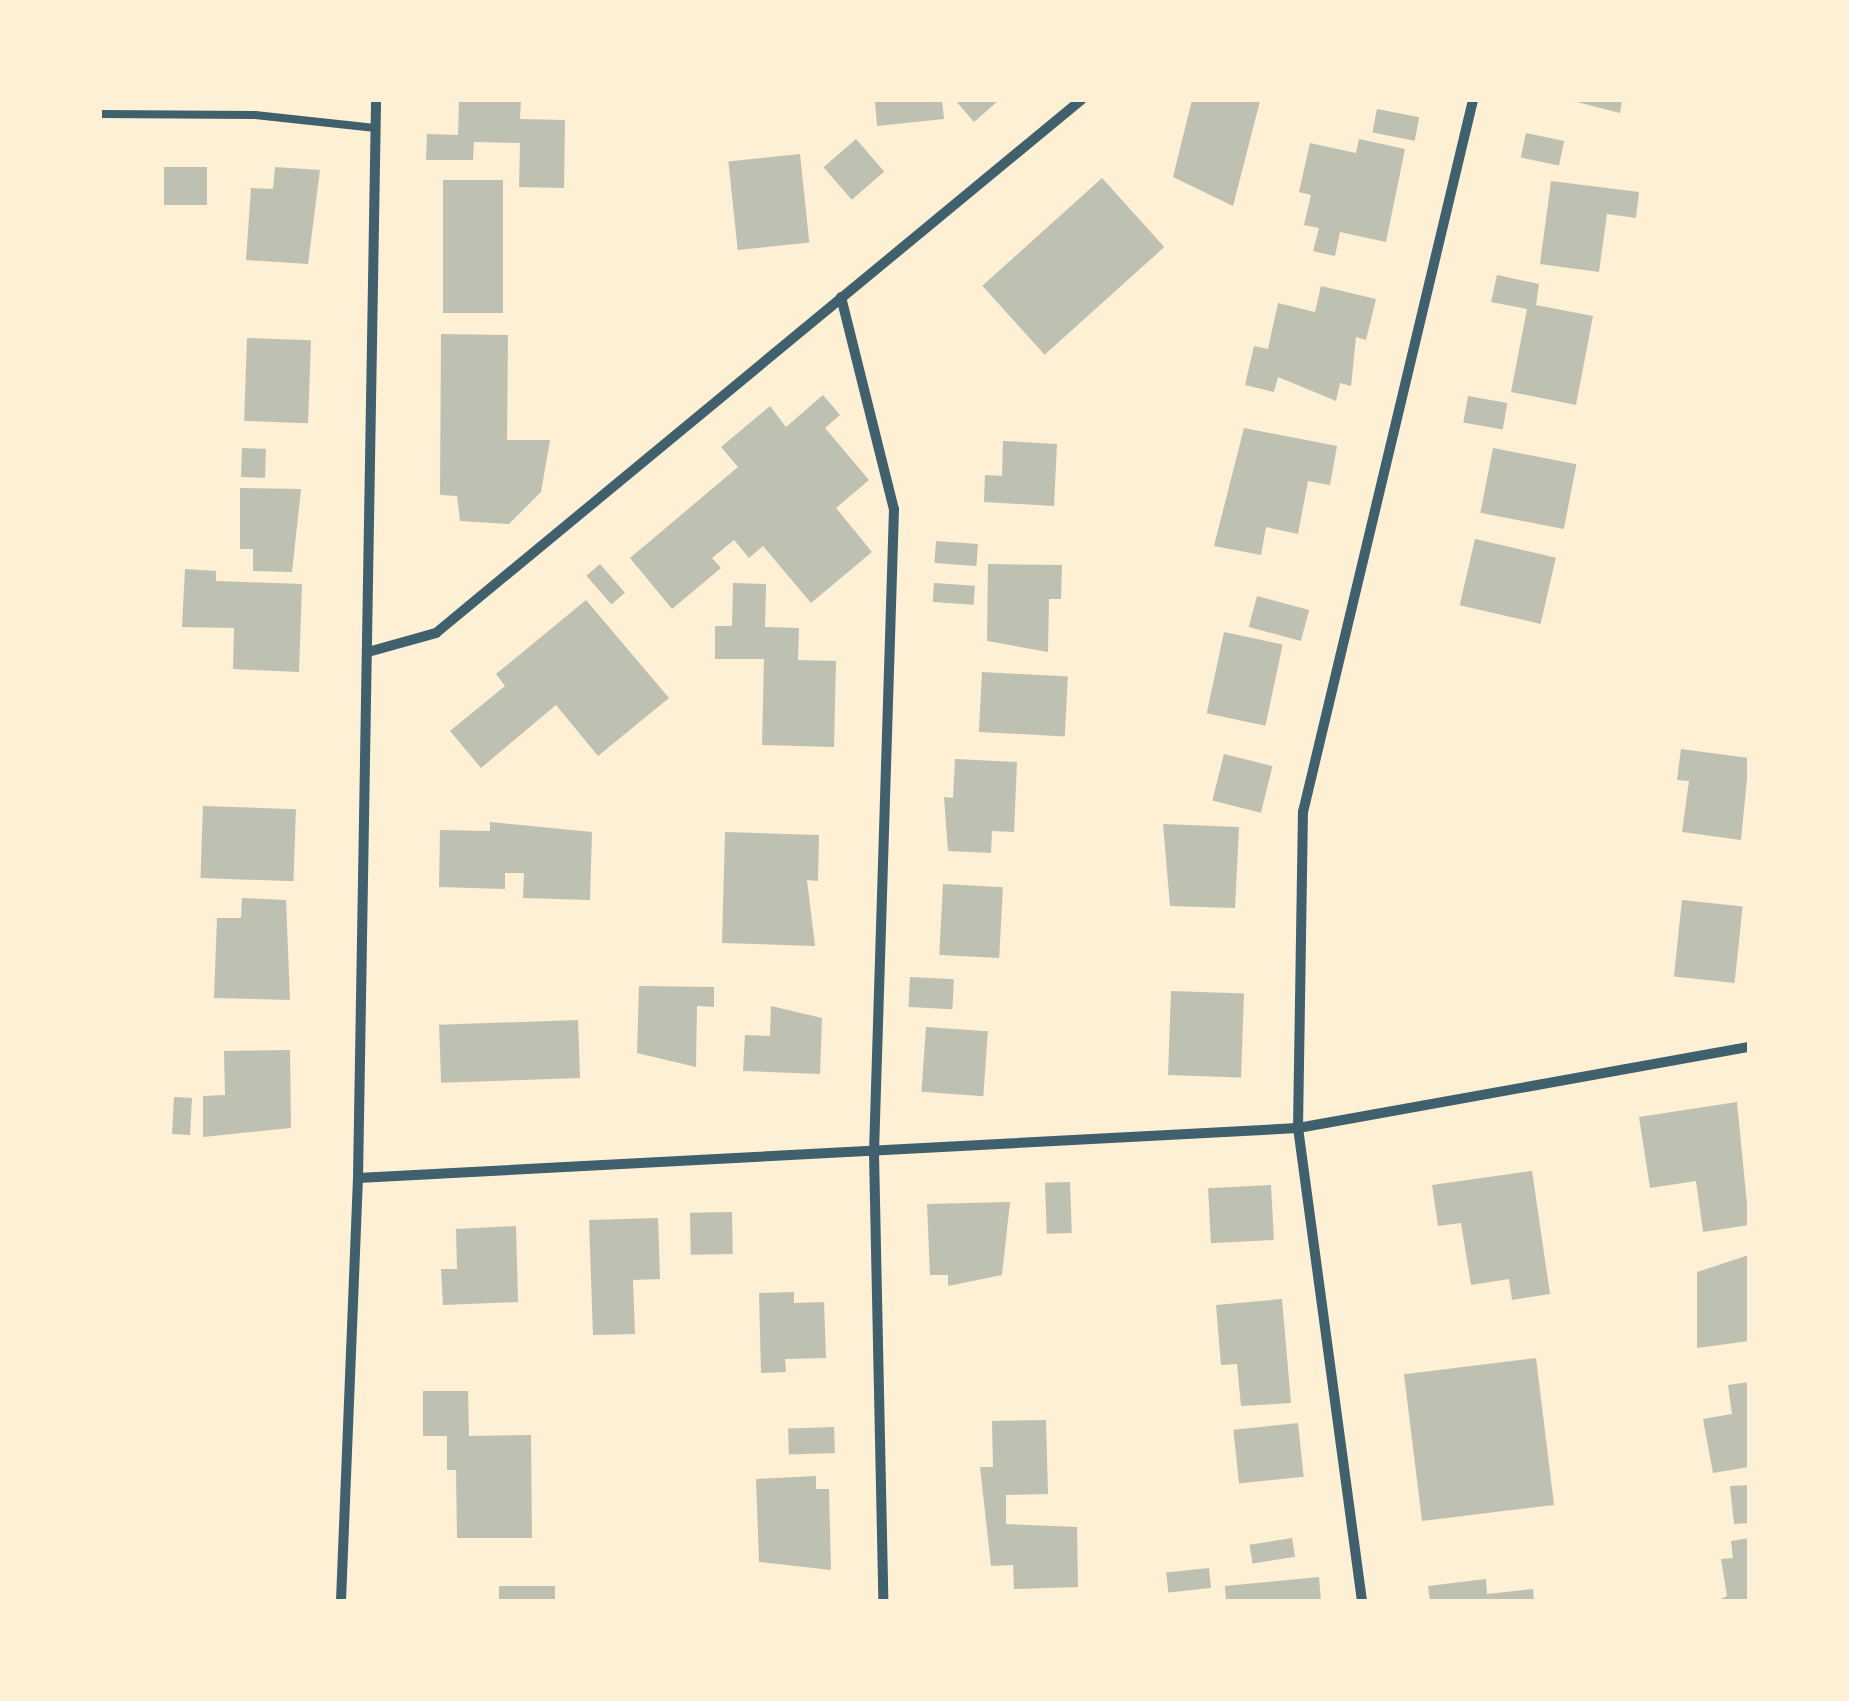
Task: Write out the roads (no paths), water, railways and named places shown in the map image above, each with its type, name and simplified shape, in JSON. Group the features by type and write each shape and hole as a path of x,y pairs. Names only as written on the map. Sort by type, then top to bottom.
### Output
{"street":[{"path":"341,1601 358,1178 376,100"},
{"path":"368,652 436,633 1081,100"},
{"path":"1362,1601 1298,1128 1302,812 1473,100"},
{"path":"841,297 894,509 874,1153 883,1601"},
{"path":"358,1178 1298,1128 1749,1046"}],"lane":[{"path":"100,114 255,115 376,128"}]}
